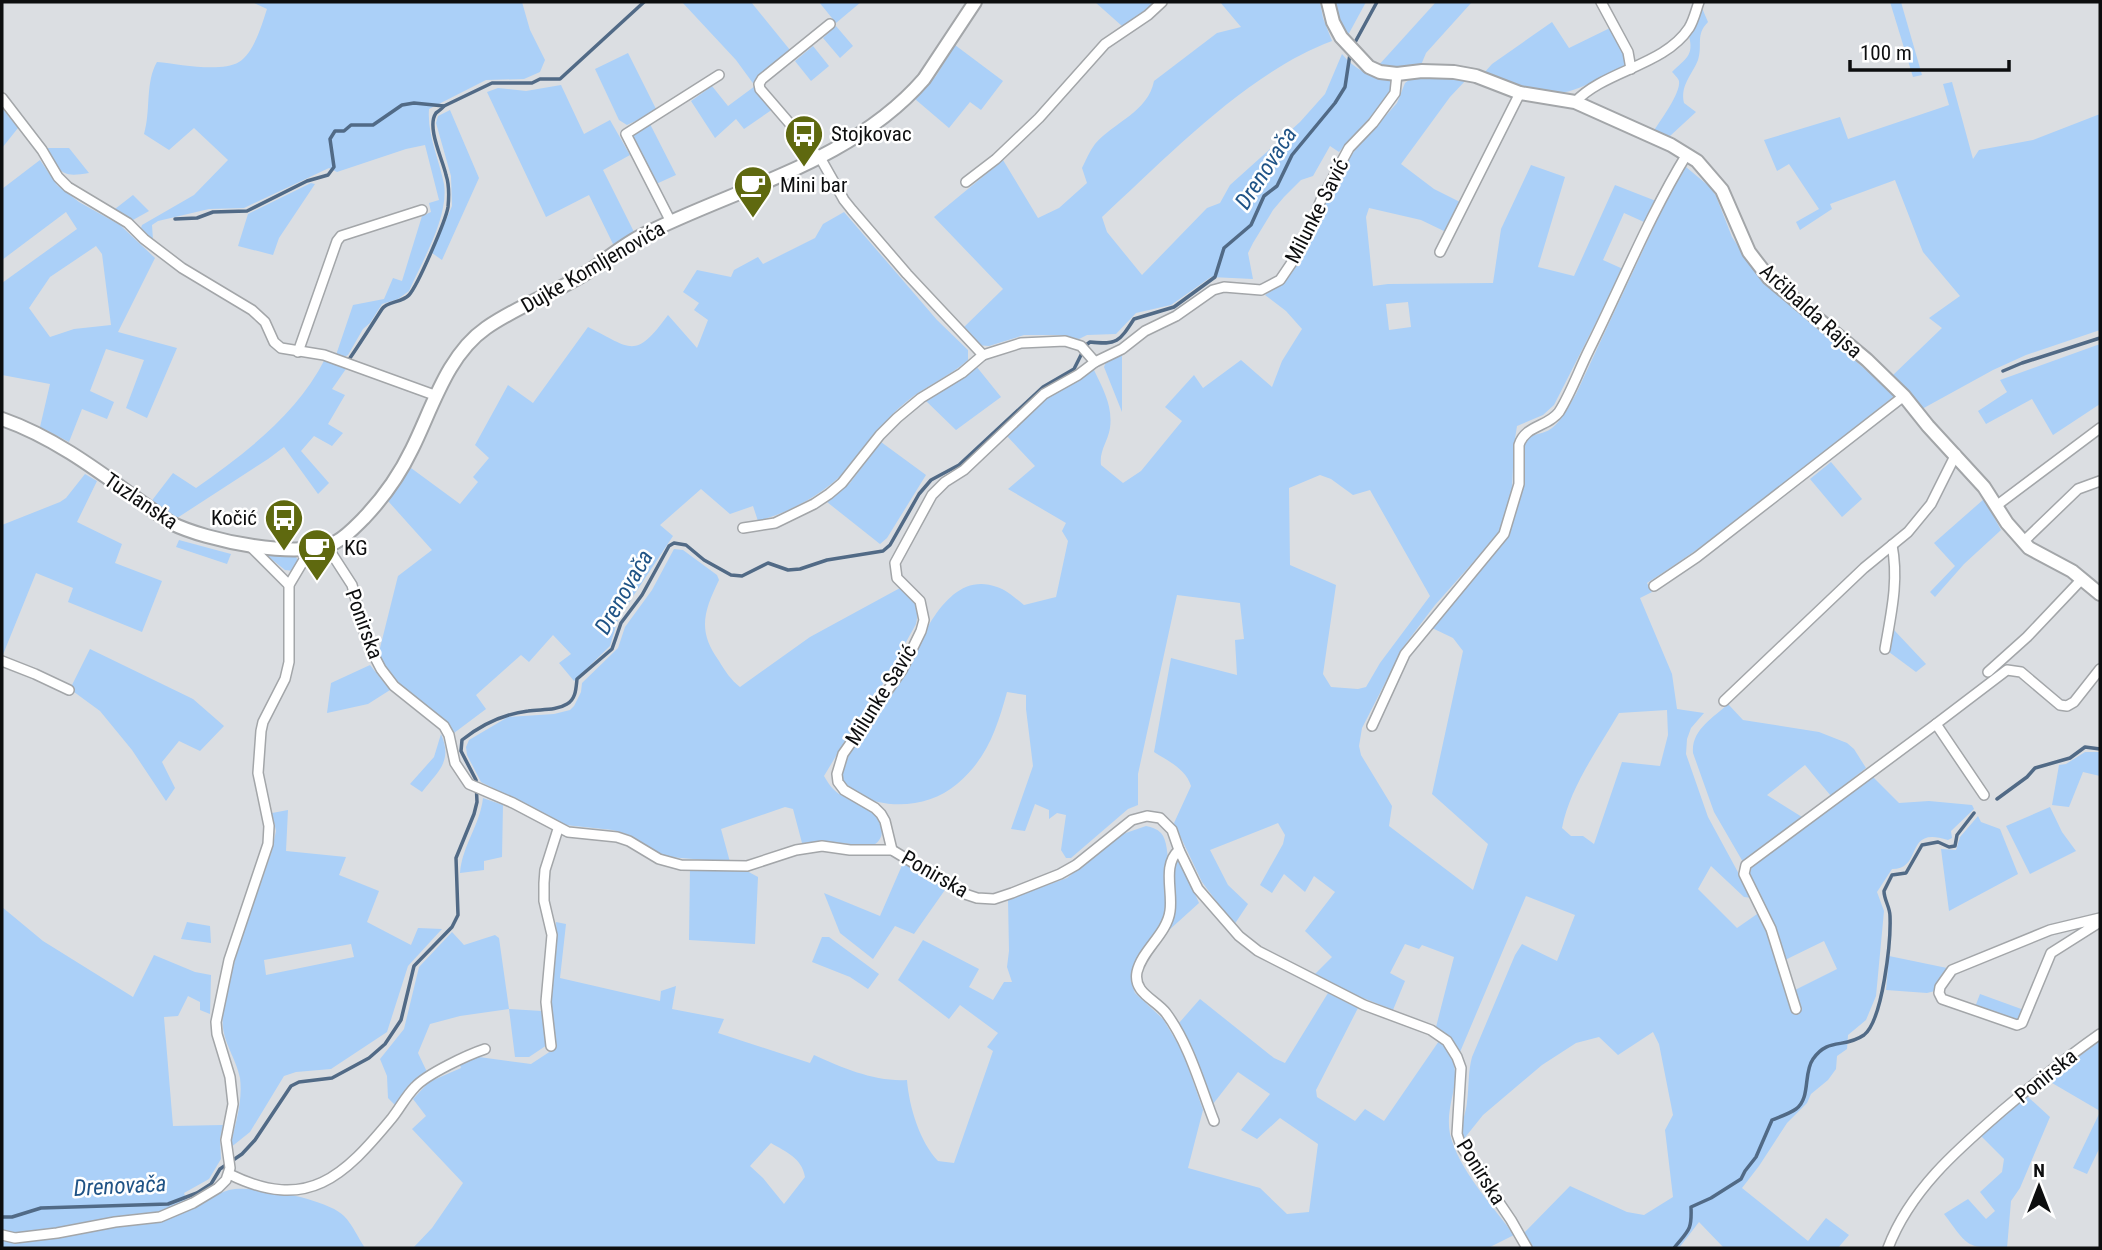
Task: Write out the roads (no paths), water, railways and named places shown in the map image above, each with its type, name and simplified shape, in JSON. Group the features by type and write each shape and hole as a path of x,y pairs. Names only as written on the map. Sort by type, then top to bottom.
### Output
{"street":[{"name":"Dujke Komljenovića","path":"333,543 353,529 386,492 409,456 437,396 463,350 486,328 587,273 642,235 818,157 866,130 915,89 975,2"},
{"path":"966,182 996,159 1039,118 1105,44 1148,15 1162,2"},
{"name":"Arčibalda Rajsa","path":"1328,2 1337,31 1347,45 1369,67 1380,72 1454,72 1476,76 1520,93 1575,102 1687,154 1704,168 1722,190 1758,266 1781,289 1867,360 1904,397 1984,487 2022,542 2082,579 2100,594"},
{"path":"1601,2 1628,52 1631,69"},
{"path":"1575,102 1591,89 1651,58 1684,33 1693,21 1699,2"},
{"path":"830,24 762,79 759,85 822,160 844,200 907,274 983,355"},
{"name":"Milunke Savić","path":"892,850 886,821 881,814 844,790 838,782 837,774 843,754 902,670 924,620 920,601 897,578 895,570 896,558 934,492 964,470 1044,394 1095,362 1122,349 1144,331 1176,316 1213,290 1224,287 1261,290 1280,280 1301,249 1321,200 1349,148 1391,101 1395,93 1397,74"},
{"path":"671,222 626,134 719,75"},
{"path":"1440,252 1520,93"},
{"path":"2,98 68,187 128,223 182,268 252,310 265,322 274,342 281,348 324,355 437,396"},
{"path":"1372,726 1405,654 1504,534 1519,484 1521,439 1528,431 1558,413 1657,206 1687,154"},
{"path":"298,352 341,236 422,210"},
{"path":"743,528 775,523 829,494 842,483 897,418 921,398 962,373 983,355 1007,346 1035,341 1065,341 1085,349 1095,362"},
{"path":"1654,586 1728,534 1904,397"},
{"name":"Tuzlanska","path":"2,419 32,430 69,452 171,523 197,534 283,549 311,548 333,543"},
{"path":"1996,506 2100,428"},
{"path":"1724,701 1923,515 1937,494 1956,454"},
{"path":"2022,542 2078,489 2100,481"},
{"name":"Ponirska","path":"333,543 330,551 352,585 367,642 380,669 394,686 444,726 449,735 454,763 466,781 568,832 617,837 659,859 681,865 747,866 796,850 822,846 850,850 892,850 965,894 986,899 1003,897 1060,874 1076,865 1132,820 1142,817 1160,818 1172,830 1198,889 1239,936 1258,951 1364,1006 1431,1030 1447,1041 1461,1068 1457,1134 1461,1146 1527,1248"},
{"path":"250,545 289,585"},
{"path":"1885,649 1896,582 1892,545"},
{"path":"2,1235 15,1238 160,1217 193,1203 222,1184 228,1165 226,1140 233,1094 216,1034 216,1022 229,960 269,835 266,811 258,784 258,757 263,722 285,678 289,662 289,585 311,548"},
{"path":"1988,672 2082,579"},
{"path":"2,662 69,690"},
{"path":"1796,1009 1771,929 1744,874 1746,864 2007,670 2021,672 2060,705 2067,706 2074,702 2100,669"},
{"path":"1936,724 1984,795"},
{"path":"551,1046 546,1002 552,935 544,901 544,883 558,828"},
{"path":"1179,850 1170,862 1170,914 1140,963 1137,983 1140,990 1161,1007 1172,1022 1194,1068 1214,1121"},
{"path":"2100,920 2051,953 2022,1023 2017,1025 1942,999 1940,996 1940,987 1952,970 2050,930 2100,920"},
{"name":"Ponirska","path":"1888,1248 1916,1198 1944,1162 2030,1088 2100,1034"},
{"path":"228,1165 251,1183 297,1189 308,1188 333,1178 359,1156 419,1083 485,1049"}],"waterway":[{"path":"175,219 197,218 213,212 247,211 307,181 328,175 334,167 330,139 335,131 344,131 351,125 373,125 402,105 414,103 444,106 492,83 532,83 540,79 560,79 644,2"},
{"name":"Drenovača","path":"1353,46 1377,2"},
{"name":"Drenovača","path":"2,1217 12,1217 41,1208 168,1204 197,1193 211,1184 220,1169 242,1154 255,1140 291,1086 299,1082 332,1078 369,1058 385,1044 401,1020 414,966 452,927 458,915 456,858 477,802 476,780 461,751 462,740 485,725 519,712 558,708 570,702 575,693 577,679 612,649 621,623 642,595 669,546 674,543 686,545 704,560 731,575 742,576 768,563 788,570 800,569 827,560 883,551 890,545 919,494 931,480 959,465 1043,387 1074,369 1086,345 1090,342 1106,343 1116,340 1125,333 1134,319 1174,307 1215,277 1224,248 1251,225 1264,196 1277,186 1292,155 1345,87 1350,54"},
{"path":"350,358 384,306 409,295 425,266 442,225 448,207 448,186 436,144 433,119 444,106"},
{"path":"2003,371 2100,338"},
{"path":"1997,799 2035,768 2070,758 2085,747 2100,749"},
{"path":"1674,1248 1688,1229 1691,1207 1741,1179 1756,1157 1772,1120 1793,1111 1801,1104 1810,1065 1819,1052 1830,1045 1857,1039 1871,1027 1881,997 1889,943 1890,913 1884,891 1892,875 1906,873 1922,845 1938,842 1949,847 1955,846 1957,835 1974,813"}],"place":[{"name":"Stojkovac","path":"804,168"},
{"name":"Mini bar","path":"753,219"},
{"name":"Kočić","path":"284,552"},
{"name":"KG","path":"317,582"}]}
